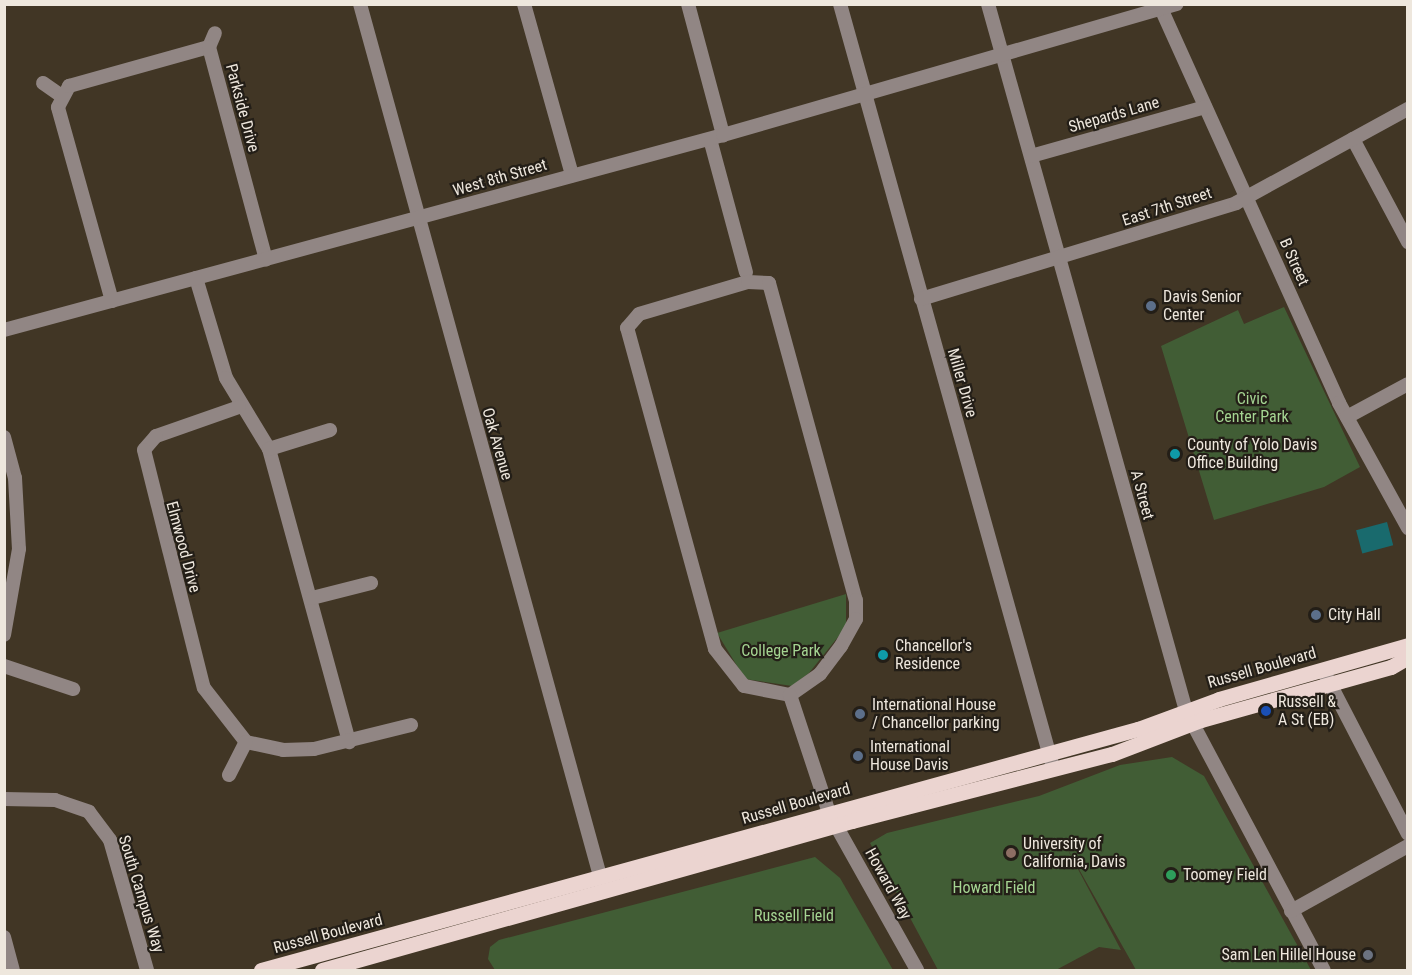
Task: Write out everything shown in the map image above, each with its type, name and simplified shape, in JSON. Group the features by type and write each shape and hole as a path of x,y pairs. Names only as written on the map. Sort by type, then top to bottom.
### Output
{"main road":[{"name":"Russell Boulevard","path":"322,970 605,892 833,819 1049,754 1188,718 1326,677 1407,645"},
{"name":"Russell Boulevard","path":"1326,677 1391,667 1407,657"},
{"path":"1391,667 1407,665"},
{"name":"Russell Boulevard","path":"261,970 600,877 833,819 1053,769 1188,718"},
{"path":"468,931 472,922 495,914 498,906"}],"street":[{"name":"Oak Avenue","path":"360,4 605,892"},
{"path":"524,4 572,175"},
{"path":"688,4 746,273"},
{"name":"Miller Drive","path":"840,4 1053,769"},
{"name":"A Street","path":"988,4 1188,718 1324,970"},
{"name":"West 8th Street","path":"4,330 717,137 1003,57 1176,4"},
{"name":"B Street","path":"1161,8 1347,417 1407,528"},
{"path":"208,48 215,33"},
{"name":"Parkside Drive","path":"63,97 69,86 208,48 266,259"},
{"path":"44,83 63,97 58,107 112,301"},
{"name":"Shepards Lane","path":"1031,156 1205,107"},
{"name":"East 7th Street","path":"921,299 1060,259 1246,198 1407,109"},
{"path":"1353,139 1407,242"},
{"path":"196,278 239,407 260,430 269,449 312,598 349,742"},
{"path":"748,282 769,284 856,600 855,619 841,646 820,674 790,695 744,686 715,649 627,328 639,314 748,282"},
{"path":"1347,417 1407,384"},
{"name":"Elmwood Drive","path":"239,407 156,436 144,450 144,465 204,688 246,742"},
{"path":"269,449 330,430"},
{"path":"4,437 15,478 19,549 4,635"},
{"path":"4,547 19,549"},
{"path":"312,598 371,583"},
{"path":"4,666 73,689"},
{"path":"1326,677 1407,834"},
{"path":"790,695 833,819"},
{"path":"229,775 246,742 283,750 349,742 411,725"},
{"name":"South Campus Way","path":"4,799 55,800 89,812 110,840 147,970"},
{"name":"Howard Way","path":"833,819 917,970"},
{"path":"1291,910 1407,846"},
{"path":"4,937 13,970"}],"green space":[{"name":"Civic Center Park","path":"1284,307 1360,467 1324,487 1214,520 1161,346 1238,310 1244,324"},
{"name":"College Park","path":"846,594 846,627 809,673 792,686 745,679 717,633"},
{"name":"Howard Field","path":"1172,757 1204,776 1311,970 1136,970 1063,841 1121,950 1099,947 1056,970 938,970 870,843 887,833 1039,796 1120,765"},
{"name":"Russell Field","path":"815,857 840,878 893,970 495,970 488,959 490,947 499,940"}],"water":[{"path":"1387,522 1393,545 1362,553 1356,530"}],"place":[{"name":"Davis Senior Center","path":"1151,306"},
{"name":"County of Yolo Davis Office Building","path":"1175,454"},
{"name":"City Hall","path":"1316,615"},
{"name":"Chancellor's Residence","path":"883,655"},
{"name":"Russell & A St (EB)","path":"1266,711"},
{"name":"International House / Chancellor parking","path":"860,714"},
{"name":"International House Davis","path":"858,756"},
{"name":"University of California, Davis","path":"1011,853"},
{"name":"Toomey Field","path":"1171,875"},
{"name":"Sam Len Hillel House","path":"1368,955"}]}
